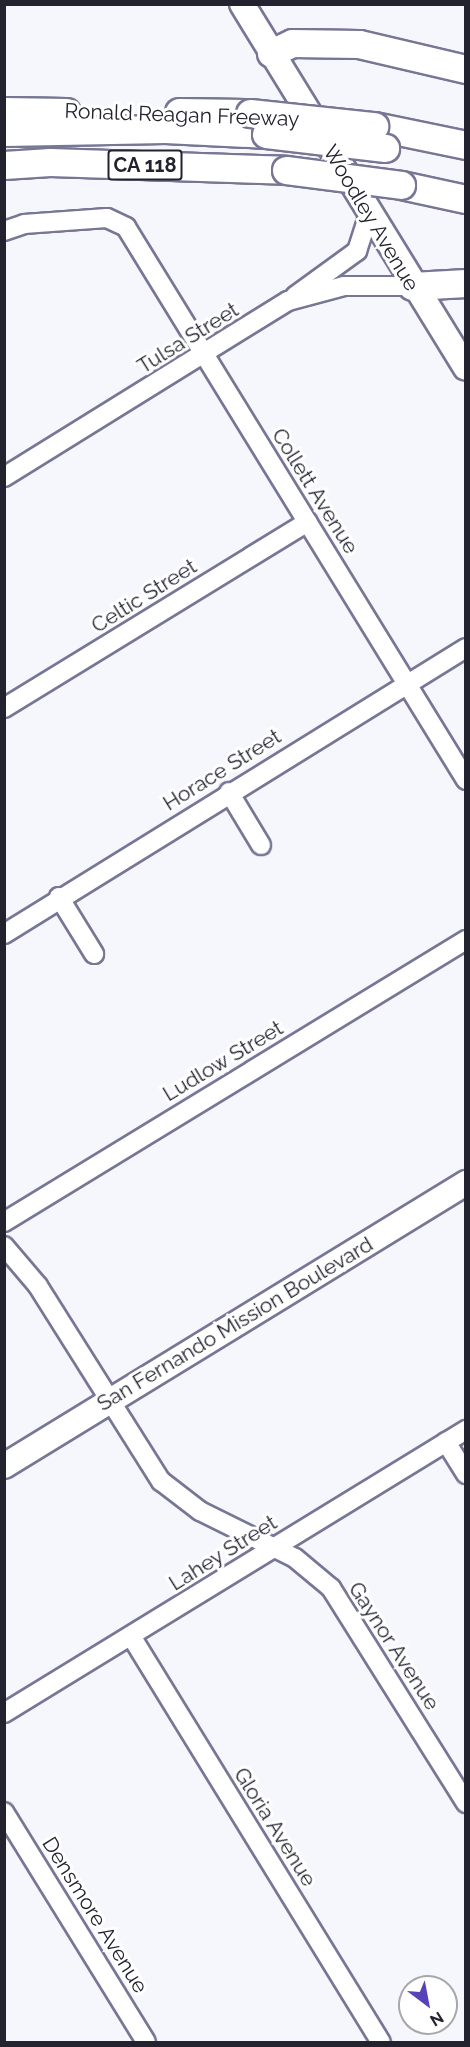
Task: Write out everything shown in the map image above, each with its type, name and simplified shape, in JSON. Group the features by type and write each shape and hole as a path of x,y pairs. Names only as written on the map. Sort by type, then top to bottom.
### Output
{"highway":[{"path":"271,53 292,43 359,44 465,69"},
{"name":"Ronald Reagan Freeway","path":"4,111 250,113 380,137 465,145"},
{"name":"CA 118","path":"4,132 165,129 380,137 465,162"},
{"name":"CA 118","path":"4,165 50,162 286,170 401,185 465,199"},
{"path":"412,285 465,283"}],"main road":[{"name":"Woodley Avenue","path":"242,4 369,215 465,368"},
{"name":"San Fernando Mission Boulevard","path":"4,1466 465,1183"}],"street":[{"path":"288,302 357,251 369,215"},
{"name":"Collett Avenue","path":"4,231 24,224 107,218 126,227 465,780"},
{"name":"Tulsa Street","path":"4,477 288,302 344,286 412,285"},
{"name":"Celtic Street","path":"4,708 307,522"},
{"name":"Horace Street","path":"4,934 59,897 465,648"},
{"path":"229,792 261,845"},
{"path":"59,897 94,954"},
{"name":"Ludlow Street","path":"4,1222 465,940"},
{"name":"Gaynor Avenue","path":"4,1246 48,1301 148,1464 180,1497 276,1547 315,1572 336,1594 465,1803"},
{"name":"Lahey Street","path":"4,1713 465,1430"},
{"path":"446,1442 465,1474"},
{"name":"Gloria Avenue","path":"131,1636 381,2043"},
{"name":"Densmore Avenue","path":"4,1812 146,2043"}]}
